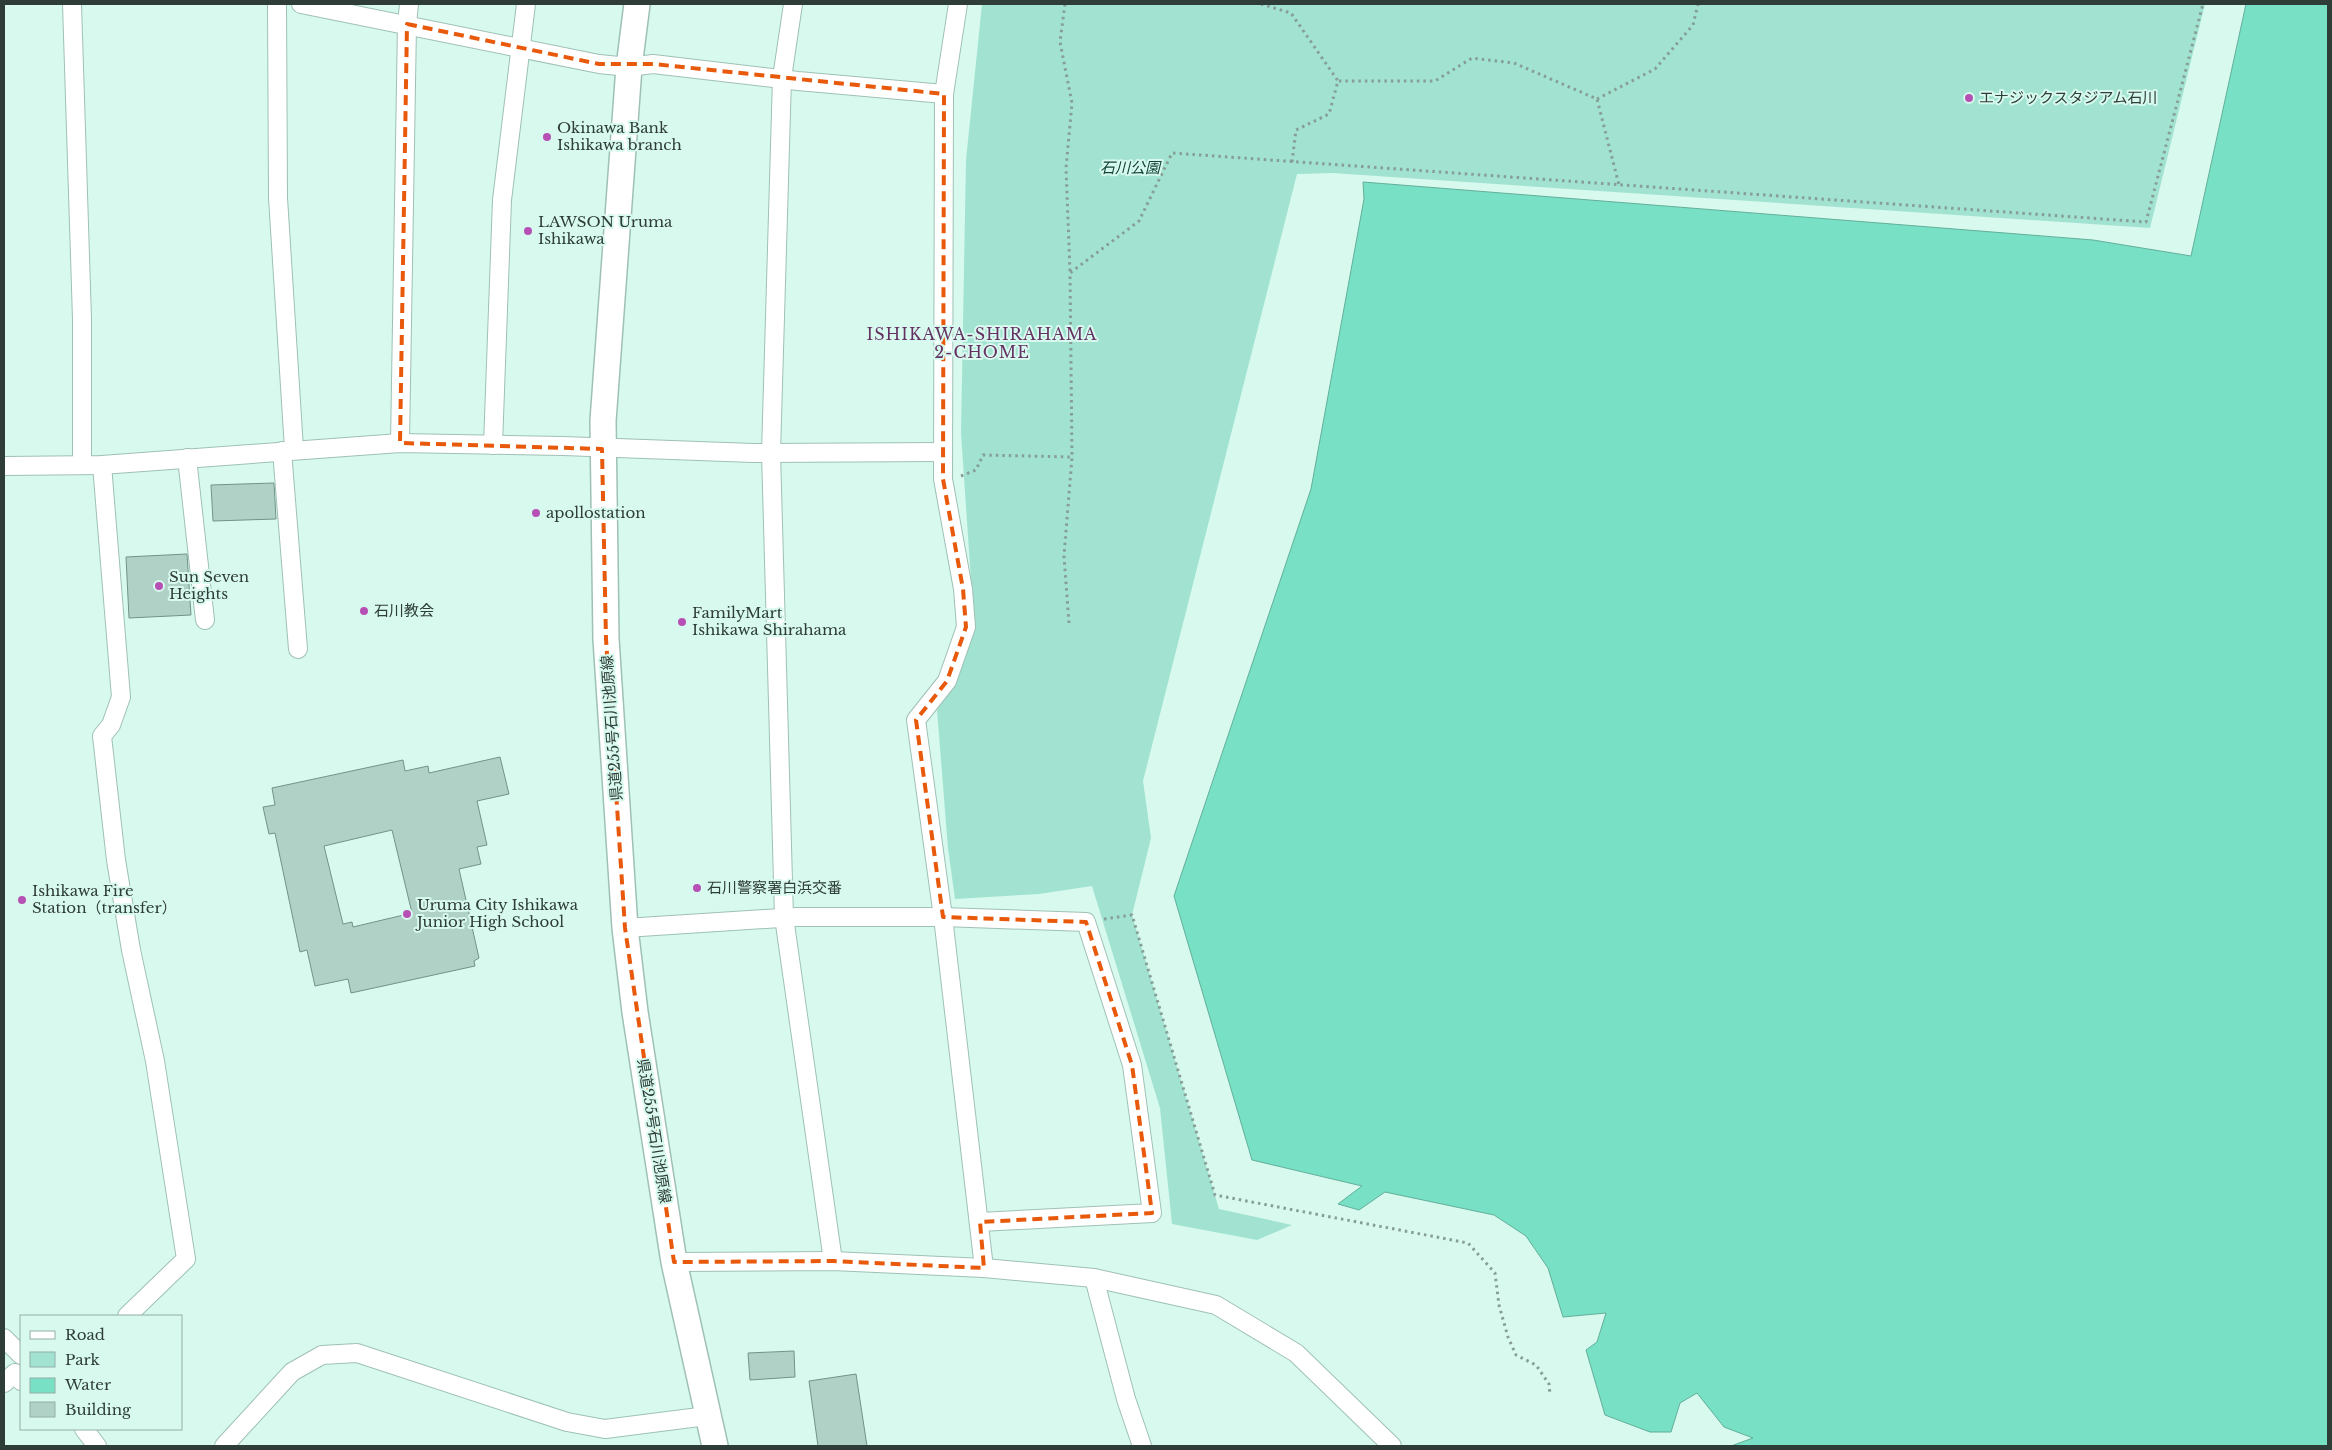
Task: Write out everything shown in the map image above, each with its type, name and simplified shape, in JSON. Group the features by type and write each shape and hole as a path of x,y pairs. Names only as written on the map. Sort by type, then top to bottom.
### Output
{"main road":[{"name":"県道255号石川池原線","path":"637,4 629,67 604,407 602,449 606,639 625,928 635,1012 674,1262 715,1446"}],"street":[{"path":"72,4 82,319 82,464"},
{"path":"277,4 278,198 298,649"},
{"path":"301,4 599,64 629,67 653,64 944,94"},
{"path":"400,443 407,24 409,4"},
{"path":"493,445 502,200 519,47 526,4"},
{"path":"792,4 782,78 771,453 784,917 834,1261"},
{"path":"958,4 944,94 944,479 963,590 966,627 947,681 916,720 943,918 984,1268"},
{"path":"4,466 102,465 400,443 771,453 944,452"},
{"path":"187,458 204,620"},
{"path":"102,465 121,696 111,725 102,736 103,746 116,860 131,950 155,1061 186,1259 127,1315"},
{"path":"625,928 768,920 784,917 943,918 1086,922 1132,1065 1152,1213 980,1222"},
{"path":"674,1262 834,1261 984,1268 1094,1278 1216,1305 1296,1353 1392,1446"},
{"path":"1094,1278 1126,1399 1142,1446"},
{"path":"4,1338 20,1354"},
{"path":"224,1446 292,1372 322,1355 357,1353 567,1422 606,1429 707,1416"},
{"path":"4,1383 15,1373 20,1380"},
{"path":"85,1430 97,1446"}],"path":[{"path":"1065,4 1060,42 1072,102 1066,168 1070,273 1072,457 1064,556 1069,624"},
{"path":"1261,4 1291,13 1338,81 1329,114 1296,130 1292,162"},
{"path":"1338,81 1435,81 1472,58 1514,64 1597,99 1655,70 1693,25 1698,4"},
{"path":"1070,273 1139,220 1172,153 2146,222 2203,4"},
{"path":"1597,99 1619,185"},
{"path":"958,477 976,470 983,455 1072,457"},
{"path":"1086,922 1132,915 1215,1195 1468,1243 1495,1273 1506,1329 1516,1355 1536,1365 1549,1384 1550,1395"}],"highlighted area":[{"path":"407,24 599,64 653,64 944,94 943,479 963,589 966,627 947,681 916,720 943,917 1086,922 1132,1065 1152,1213 980,1222 984,1268 833,1261 674,1262 625,928 606,639 602,449 400,443"}],"green space":[{"name":"石川公園","path":"982,4 2205,4 2150,228 1332,173 1297,174 1143,781 1151,838 1132,915 1219,1209 1292,1225 1257,1240 1172,1224 1160,1108 1092,886 1039,894 955,899 948,848 937,710 953,686 974,624 961,433 966,160"}],"water":[{"path":"2246,4 2328,4 2328,1446 1731,1446 1753,1438 1724,1427 1697,1393 1680,1403 1671,1432 1650,1432 1605,1415 1586,1350 1597,1342 1606,1313 1563,1317 1548,1268 1526,1236 1494,1215 1385,1192 1359,1210 1338,1204 1362,1186 1252,1160 1174,896 1311,489 1364,199 1363,182 2093,240 2191,256"}],"building":[{"path":"274,483 276,519 213,521 211,485"},
{"name":"Sun Seven Heights","path":"187,554 191,615 129,618 126,557"},
{"path":"500,757 509,794 477,801 487,845 477,847 481,864 459,869 479,958 474,961 475,966 351,993 348,979 315,986 307,950 300,952 275,833 269,834 263,807 275,805 272,788 403,760 405,771 428,766 429,773","holes":["392,830 412,913 353,927 352,922 343,924 324,846"]},
{"path":"794,1351 795,1377 750,1380 748,1353"},
{"path":"856,1374 867,1446 818,1446 809,1381"}],"place":[{"name":"エナジックスタジアム石川","path":"1969,98"},
{"name":"Okinawa Bank Ishikawa branch","path":"547,137"},
{"name":"LAWSON Uruma Ishikawa","path":"528,231"},
{"name":"apollostation","path":"536,513"},
{"name":"Sun Seven Heights","path":"159,586"},
{"name":"石川教会","path":"364,611"},
{"name":"FamilyMart Ishikawa Shirahama","path":"682,622"},
{"name":"石川警察署白浜交番","path":"697,888"},
{"name":"Ishikawa Fire Station（transfer）","path":"22,900"},
{"name":"Uruma City Ishikawa Junior High School","path":"407,914"}],"district":[{"name":"ISHIKAWA-SHIRAHAMA 2-CHOME","path":"982,343"}]}
